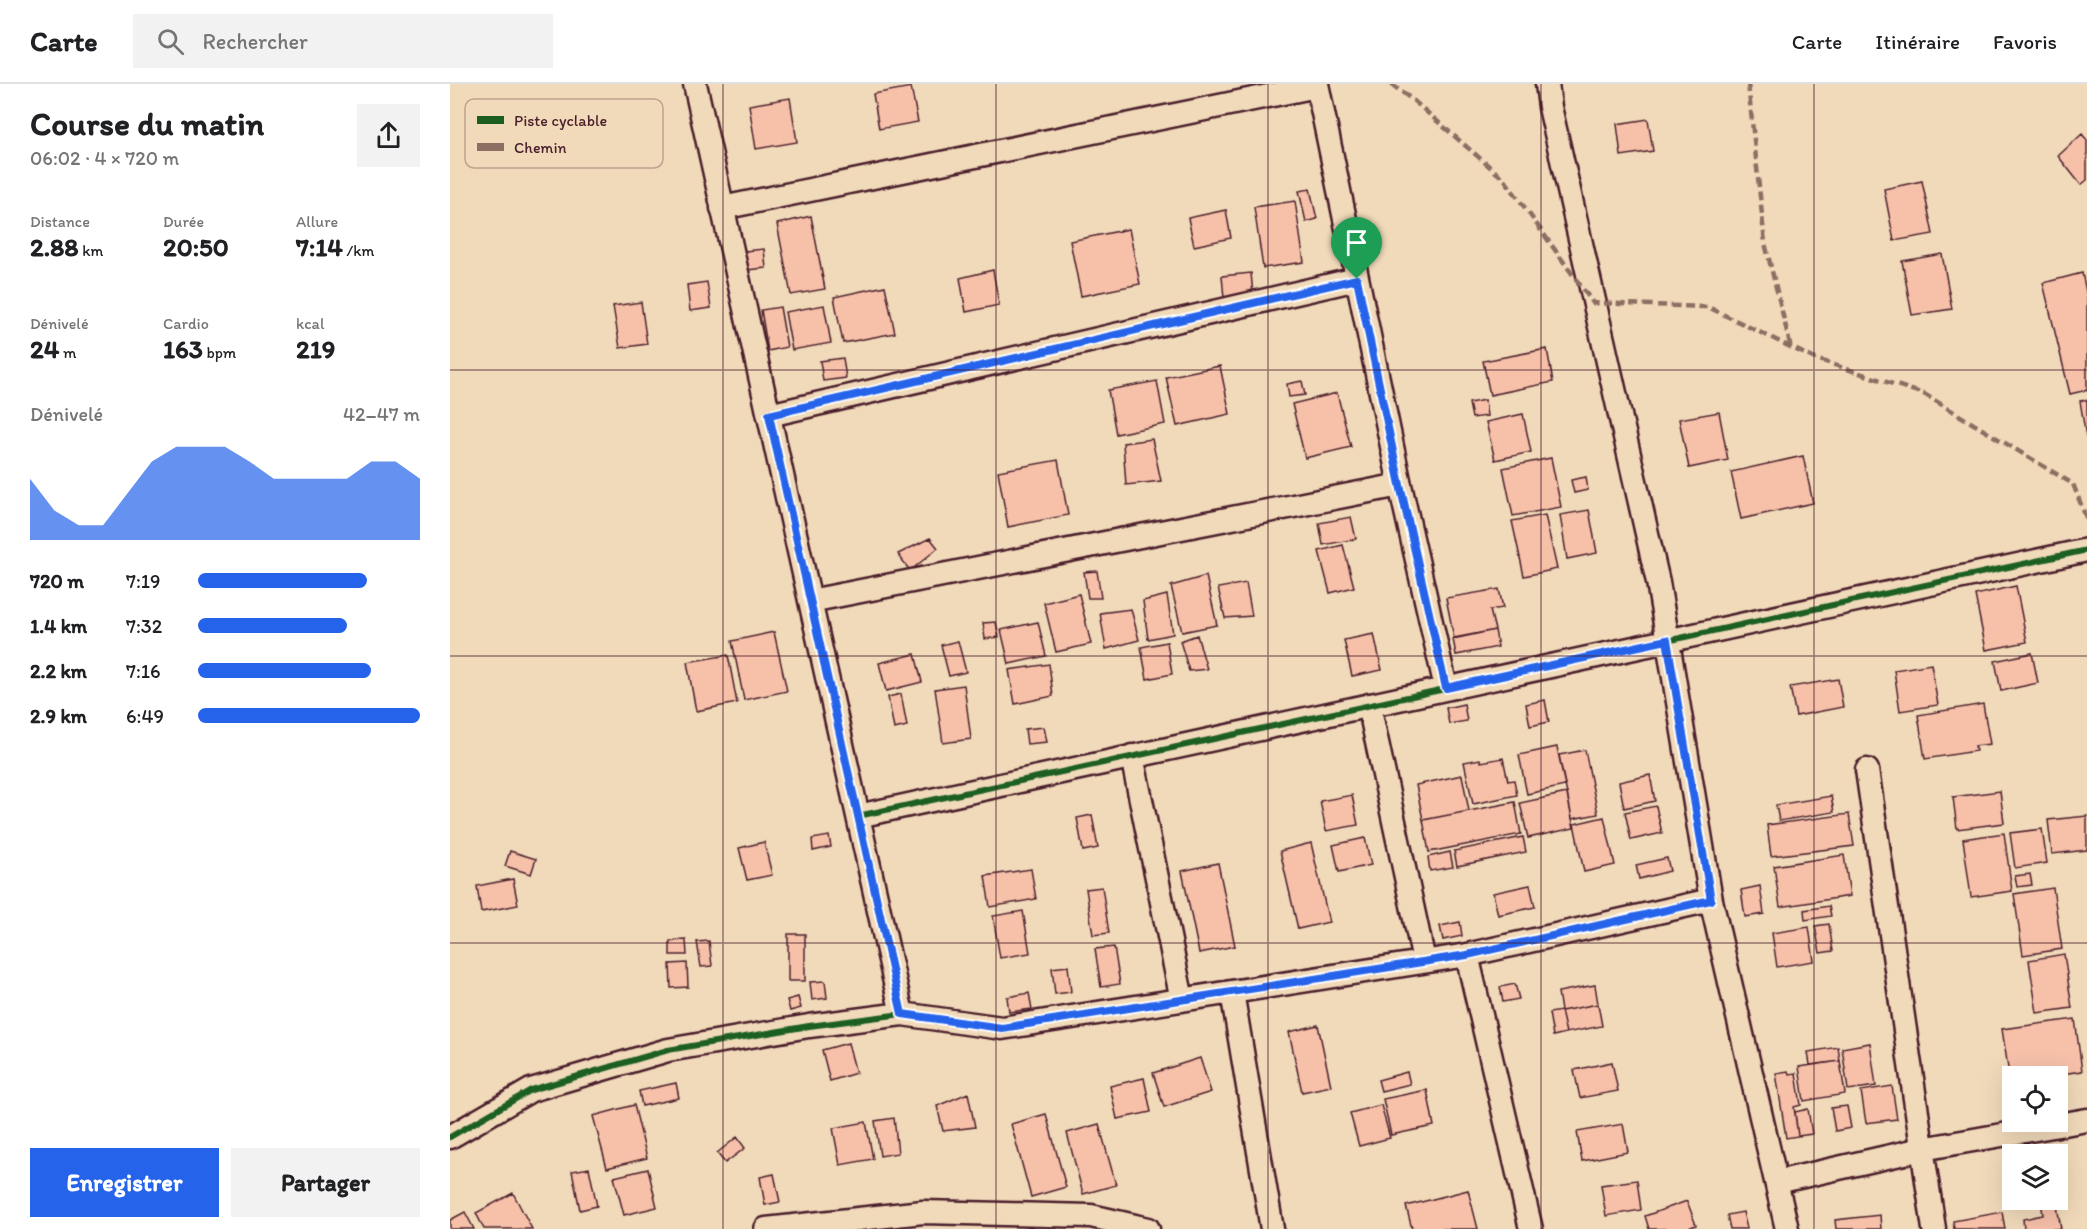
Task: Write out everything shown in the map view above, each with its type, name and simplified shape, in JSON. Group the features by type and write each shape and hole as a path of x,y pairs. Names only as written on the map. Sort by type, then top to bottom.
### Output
{"street":[{"path":"695,84 902,1014"},
{"path":"1547,84 1585,268 1658,582 1711,900 1787,1229"},
{"path":"722,208 1317,85 1400,485 1446,688"},
{"path":"769,415 1357,279"},
{"path":"810,601 1400,485"},
{"path":"858,816 2087,550"},
{"path":"1369,705 1424,961"},
{"path":"1132,756 1182,1000"},
{"path":"1867,770 1934,1229"},
{"path":"450,1137 531,1090 668,1050 809,1026 902,1014 1002,1028 1467,955 1711,900"},
{"path":"1467,955 1532,1229"},
{"path":"1232,992 1272,1229"},
{"path":"1777,1182 1922,1149 2087,1120"},
{"path":"766,1229 923,1212 1090,1216 1148,1229"}],"building":[{"path":"911,87 918,122 879,129 873,94"},
{"path":"790,98 797,142 756,149 749,105"},
{"path":"1648,119 1653,151 1621,156 1617,124"},
{"path":"2082,134 2087,140 2087,180 2081,185 2058,156"},
{"path":"1922,181 1933,234 1894,241 1884,189"},
{"path":"1310,189 1317,219 1306,222 1299,191"},
{"path":"1295,201 1304,262 1263,268 1254,207"},
{"path":"1226,210 1231,238 1194,246 1188,218"},
{"path":"811,216 825,289 791,295 777,224"},
{"path":"1129,229 1140,284 1081,296 1070,241"},
{"path":"764,249 766,268 747,270 745,251"},
{"path":"1942,254 1952,309 1912,315 1902,261"},
{"path":"993,270 999,305 966,312 960,278"},
{"path":"1251,273 1253,294 1224,298 1222,276"},
{"path":"2082,273 2087,296 2087,390 2070,394 2043,283"},
{"path":"707,282 711,308 690,311 687,285"},
{"path":"885,286 895,333 843,343 834,297"},
{"path":"641,302 647,344 620,348 613,306"},
{"path":"824,305 831,343 792,350 785,312"},
{"path":"780,307 787,347 768,351 761,310"},
{"path":"1547,349 1553,382 1490,395 1483,361"},
{"path":"843,358 846,378 823,381 820,361"},
{"path":"1220,366 1230,414 1177,426 1166,377"},
{"path":"1157,381 1165,424 1116,434 1108,390"},
{"path":"1302,381 1305,395 1289,397 1287,384"},
{"path":"1337,393 1351,447 1305,458 1292,404"},
{"path":"1485,400 1487,416 1472,418 1469,403"},
{"path":"2087,400 2087,437 2086,437 2080,401"},
{"path":"1719,412 1728,460 1689,468 1679,419"},
{"path":"1523,414 1531,452 1495,460 1486,422"},
{"path":"1152,439 1161,481 1126,485 1123,443"},
{"path":"1803,456 1813,503 1741,519 1731,472"},
{"path":"1551,458 1561,507 1513,516 1503,468"},
{"path":"1058,460 1068,515 1008,527 998,471"},
{"path":"1586,477 1588,490 1574,493 1571,480"},
{"path":"1589,510 1597,553 1567,559 1560,515"},
{"path":"1545,515 1557,569 1524,576 1512,521"},
{"path":"1351,517 1356,539 1323,545 1319,523"},
{"path":"930,538 938,548 910,571 898,554"},
{"path":"1343,545 1354,587 1330,593 1319,551"},
{"path":"1097,571 1101,598 1088,598 1084,572"},
{"path":"1206,576 1217,625 1182,632 1171,586"},
{"path":"1246,583 1252,616 1225,618 1218,588"},
{"path":"2016,586 2027,642 1986,650 1975,595"},
{"path":"1499,589 1503,608 1490,610 1495,630 1454,638 1446,598"},
{"path":"1079,594 1091,644 1056,652 1044,603"},
{"path":"1167,595 1173,634 1148,639 1143,601"},
{"path":"1131,609 1139,640 1106,649 1100,613"},
{"path":"996,622 999,637 985,639 983,623"},
{"path":"1038,622 1046,656 1009,664 1001,630"},
{"path":"1495,630 1498,647 1456,655 1453,639"},
{"path":"774,632 787,691 744,700 732,641"},
{"path":"1374,634 1382,670 1352,676 1344,640"},
{"path":"1197,635 1207,669 1189,671 1180,641"},
{"path":"958,641 966,672 949,676 941,645"},
{"path":"1167,642 1172,674 1147,679 1141,647"},
{"path":"2032,653 2038,683 2001,691 1995,661"},
{"path":"915,654 922,682 886,691 879,663"},
{"path":"728,655 737,703 696,711 687,662"},
{"path":"1049,664 1053,696 1015,704 1009,670"},
{"path":"1931,664 1938,705 1900,711 1894,670"},
{"path":"1838,679 1843,707 1796,716 1790,687"},
{"path":"964,685 971,739 943,743 935,689"},
{"path":"901,694 907,726 894,729 888,697"},
{"path":"1545,700 1549,722 1530,726 1526,704"},
{"path":"1464,704 1467,721 1449,724 1446,708"},
{"path":"1983,704 1990,744 1975,746 1976,751 1925,759 1918,715"},
{"path":"1044,727 1047,742 1027,744 1025,729"},
{"path":"1557,747 1565,786 1527,794 1519,755"},
{"path":"1585,750 1598,814 1572,819 1559,755"},
{"path":"1503,758 1508,781 1514,780 1517,795 1473,804 1464,762"},
{"path":"1462,775 1469,811 1423,820 1416,785"},
{"path":"1650,775 1655,801 1624,808 1619,782"},
{"path":"2000,791 2004,823 1957,829 1953,797"},
{"path":"1567,793 1574,828 1528,838 1520,803"},
{"path":"1352,795 1358,825 1326,831 1320,801"},
{"path":"1831,796 1834,812 1779,821 1776,805"},
{"path":"1515,802 1521,834 1429,852 1423,820"},
{"path":"1656,806 1662,833 1631,840 1625,812"},
{"path":"1849,814 1854,846 1771,856 1767,825"},
{"path":"1092,815 1098,848 1083,851 1077,818"},
{"path":"2087,816 2087,850 2052,854 2048,820"},
{"path":"1604,817 1615,865 1584,872 1574,824"},
{"path":"2042,829 2047,863 2015,868 2010,833"},
{"path":"2004,833 2012,891 1971,897 1963,839"},
{"path":"829,836 831,847 813,851 812,839"},
{"path":"1523,837 1526,852 1457,866 1454,851"},
{"path":"1365,838 1371,865 1339,872 1333,845"},
{"path":"764,842 772,875 747,880 739,848"},
{"path":"1311,843 1329,922 1298,929 1280,851"},
{"path":"510,851 536,859 531,874 505,866"},
{"path":"1450,852 1453,867 1430,871 1428,857"},
{"path":"1844,855 1850,896 1780,907 1774,866"},
{"path":"1667,858 1670,871 1639,879 1636,865"},
{"path":"1218,863 1235,946 1199,953 1182,871"},
{"path":"1031,869 1036,899 990,907 985,876"},
{"path":"2030,874 2032,885 2017,887 2015,876"},
{"path":"513,879 518,905 481,912 477,886"},
{"path":"1530,885 1535,907 1498,915 1493,893"},
{"path":"1760,886 1764,914 1745,917 1741,890"},
{"path":"1102,887 1109,933 1093,935 1086,889"},
{"path":"2053,888 2062,949 2023,955 2014,894"},
{"path":"1829,906 1831,916 1805,920 1804,910"},
{"path":"1023,911 1030,953 1000,958 993,916"},
{"path":"1460,922 1462,936 1443,940 1440,926"},
{"path":"1829,924 1833,951 1820,953 1815,926"},
{"path":"1809,927 1814,961 1777,967 1772,933"},
{"path":"788,934 805,934 805,981 788,981"},
{"path":"686,940 687,955 670,955 670,941"},
{"path":"709,941 712,966 701,967 697,942"},
{"path":"1114,947 1120,984 1101,987 1095,949"},
{"path":"2064,954 2072,1008 2037,1013 2029,960"},
{"path":"687,963 688,987 671,988 670,964"},
{"path":"1068,966 1071,992 1055,994 1052,968"},
{"path":"825,981 827,998 812,1000 810,982"},
{"path":"1515,984 1519,999 1503,1002 1500,987"},
{"path":"1595,985 1598,1004 1561,1011 1558,992"},
{"path":"1029,993 1032,1009 1009,1012 1007,997"},
{"path":"798,997 801,1008 790,1011 787,1000"},
{"path":"1598,1004 1602,1026 1566,1033 1561,1011"},
{"path":"1561,1011 1566,1033 1553,1036 1549,1013"},
{"path":"2075,1019 2082,1071 2068,1073 2068,1066 2008,1066 2002,1029"},
{"path":"1318,1025 1331,1086 1302,1092 1289,1032"},
{"path":"848,1043 856,1073 830,1081 822,1050"},
{"path":"1870,1043 1876,1086 1848,1090 1842,1048"},
{"path":"1838,1047 1840,1061 1810,1065 1808,1052"},
{"path":"1200,1058 1211,1092 1164,1107 1153,1073"},
{"path":"1840,1061 1845,1094 1804,1101 1799,1067"},
{"path":"1612,1062 1618,1091 1580,1098 1574,1070"},
{"path":"1788,1071 1789,1074 1796,1073 1801,1105 1794,1107 1798,1136 1786,1138 1776,1073"},
{"path":"1407,1072 1410,1084 1381,1091 1378,1080"},
{"path":"1144,1078 1151,1112 1117,1119 1110,1086"},
{"path":"676,1083 679,1098 642,1106 639,1091"},
{"path":"1892,1086 1897,1119 1866,1123 1861,1091"},
{"path":"1427,1090 1434,1126 1391,1135 1383,1099"},
{"path":"968,1093 975,1127 943,1131 937,1106"},
{"path":"634,1105 647,1158 607,1168 593,1116"},
{"path":"1381,1105 1390,1138 1359,1146 1350,1113"},
{"path":"1847,1106 1851,1128 1835,1131 1831,1108"},
{"path":"1808,1109 1812,1134 1798,1136 1795,1112"},
{"path":"1046,1114 1066,1187 1031,1197 1011,1124"},
{"path":"894,1118 898,1153 880,1156 875,1121"},
{"path":"866,1122 873,1159 840,1165 833,1128"},
{"path":"1099,1124 1116,1185 1083,1194 1067,1133"},
{"path":"1623,1124 1628,1152 1582,1161 1577,1132"},
{"path":"737,1137 745,1148 725,1163 717,1153"},
{"path":"589,1168 597,1206 580,1210 572,1171"},
{"path":"648,1169 657,1207 624,1215 614,1177"},
{"path":"774,1174 780,1202 765,1205 760,1177"},
{"path":"1637,1180 1641,1210 1606,1216 1601,1185"},
{"path":"1468,1190 1478,1229 1412,1229 1406,1206"},
{"path":"513,1193 532,1229 484,1229 476,1213"},
{"path":"1687,1201 1696,1225 1686,1229 1649,1229 1645,1216"},
{"path":"2042,1210 2058,1210 2061,1229 2024,1229 2023,1219 2043,1215"},
{"path":"465,1212 474,1229 450,1229 450,1220"},
{"path":"1743,1212 1747,1229 1730,1229 1727,1215"},
{"path":"2002,1212 2005,1229 1954,1229 1953,1221"},
{"path":"1880,1215 1881,1229 1836,1229 1835,1220"}],"marked path":[{"path":"1391,84 1414,101 1505,180 1593,303 1708,307 1813,358 1924,394 2073,484 2087,520"},
{"path":"1748,84 1765,243 1791,348"}],"cycle path":[{"path":"858,816 2087,550"},
{"path":"450,1137 531,1090 668,1050 809,1026 902,1014 1002,1028 1467,955 1711,900"}],"route":[{"path":"1357,279 1446,688 1667,640 1711,900 1467,955 1002,1028 902,1014 769,415 1357,279"}]}
